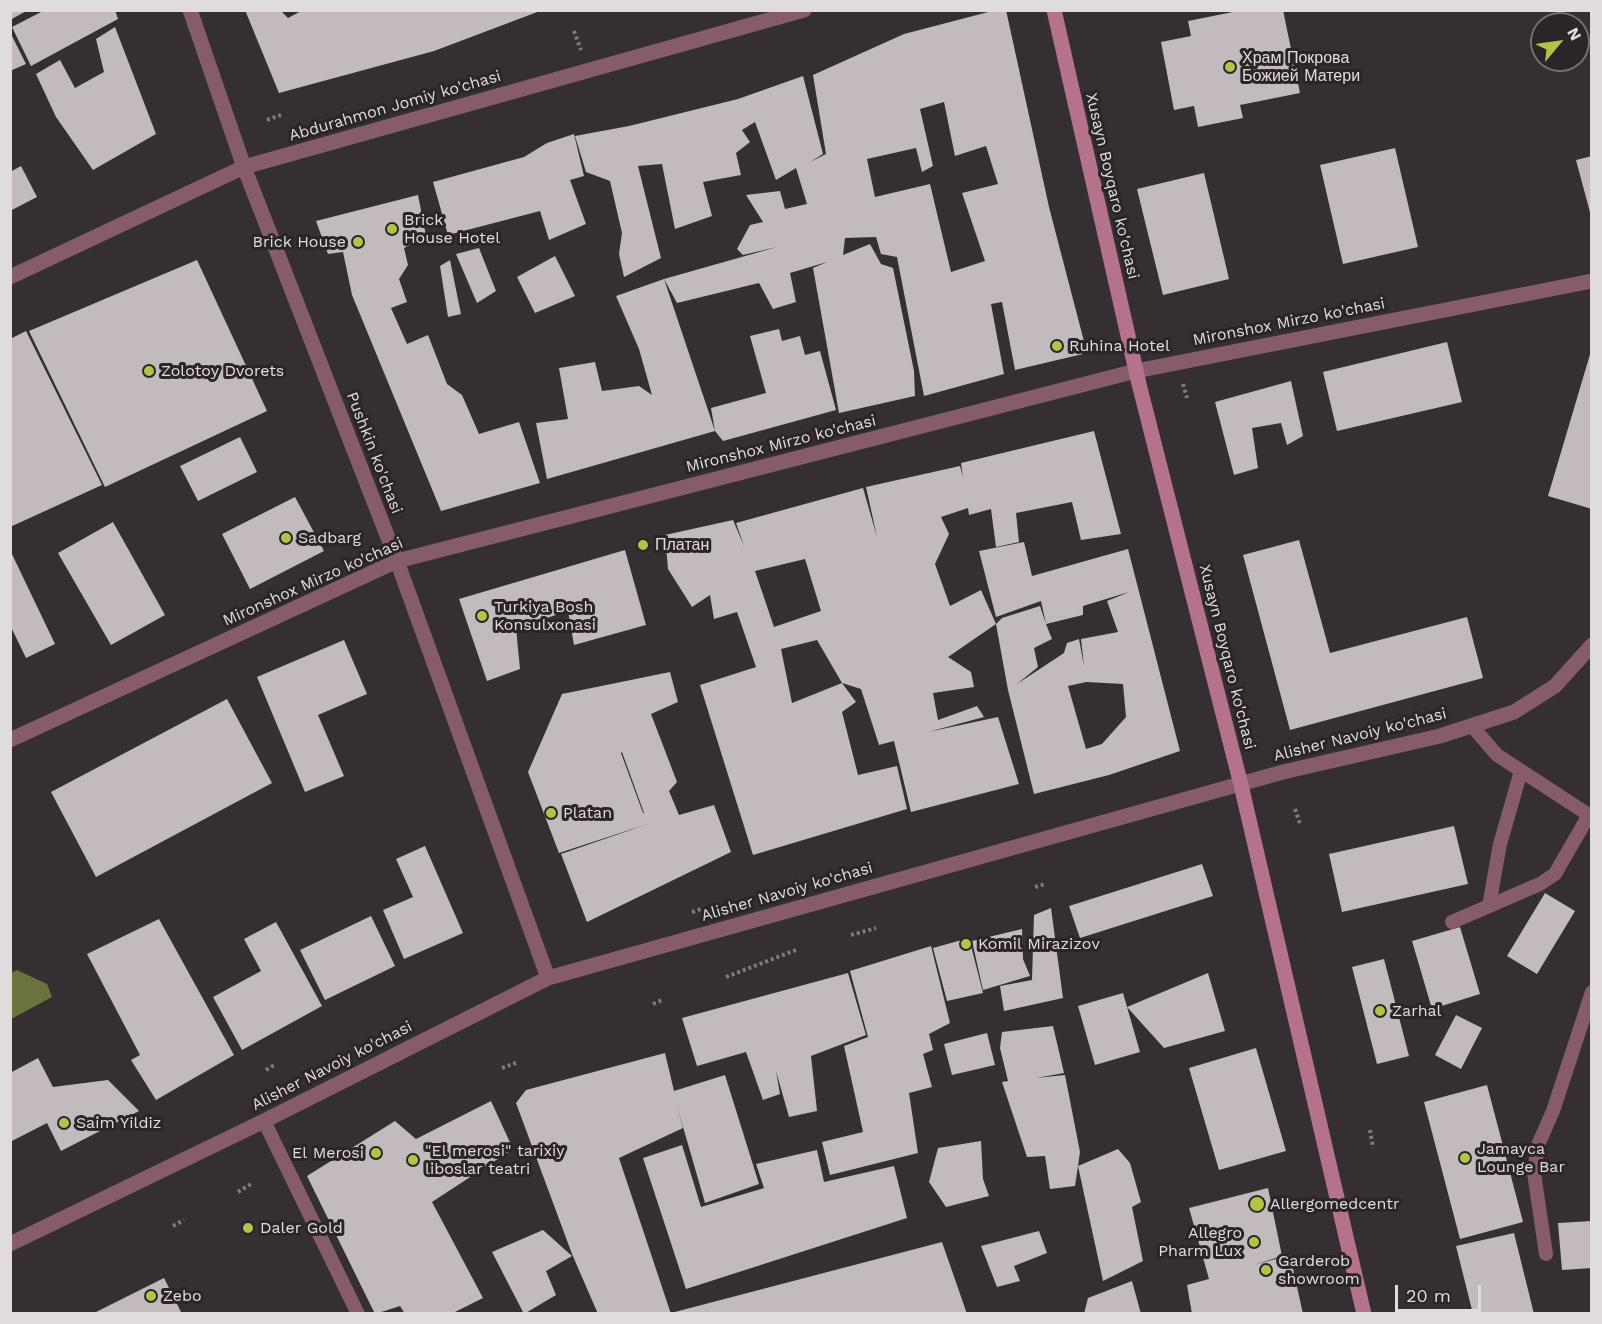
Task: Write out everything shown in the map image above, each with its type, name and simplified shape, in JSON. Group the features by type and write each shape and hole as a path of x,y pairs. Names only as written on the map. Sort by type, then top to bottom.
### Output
{"main road":[{"name":"Xusayn Boyqaro ko'chasi","path":"1054,10 1136,371 1241,785 1364,1314"}],"street":[{"name":"Pushkin ko'chasi","path":"190,10 244,167 396,561 548,978"},
{"name":"Abdurahmon Jomiy ko'chasi","path":"10,277 244,167 804,10"},
{"name":"Mironshox Mirzo ko'chasi","path":"10,740 396,561 1136,371 1592,281"},
{"name":"Alisher Navoiy ko'chasi","path":"10,1244 264,1121 548,978 1283,772 1440,736 1472,726 1514,712 1555,686 1592,645"}],"lane":[{"path":"1452,922 1540,884 1556,874 1590,816 1497,754 1472,726"},
{"path":"1489,906 1500,844 1521,771"},
{"path":"1546,1254 1534,1173 1538,1145 1553,1111 1592,992"},
{"path":"264,1121 358,1314"}],"path":[{"path":"267,120 281,115"},
{"path":"1183,384 1187,398"},
{"path":"1295,809 1300,824"},
{"path":"1035,887 1045,884"},
{"path":"692,912 704,909"},
{"path":"851,935 876,928"},
{"path":"726,977 796,950"},
{"path":"653,1004 662,1000"},
{"path":"502,1068 516,1063"},
{"path":"266,1070 276,1064"},
{"path":"1370,1130 1373,1148"},
{"path":"238,1192 251,1184"},
{"path":"173,1226 184,1220"}],"shaded area":[{"path":"17,970 47,984 52,997 11,1019 11,973"}],"building":[{"path":"10,10 28,10 10,20"},
{"path":"45,10 115,10 118,19 31,66 12,27"},
{"path":"245,10 280,10 288,18 303,10 540,11 434,51 279,93"},
{"path":"996,10 1006,10 1049,207 1087,353 1015,370 1002,302 991,304 1004,374 924,396 897,257 881,254 876,237 845,238 843,255 870,244 881,264 893,268 914,371 915,396 839,413 813,268 827,262 790,273 796,302 773,309 759,283 677,303 664,279 777,247 743,255 737,249 750,225 763,222 746,195 780,191 785,209 807,204 796,168 776,180 755,122 742,130 750,142 736,153 741,175 703,182 712,216 675,229 662,164 638,166 661,258 624,277 619,254 622,233 610,181 586,172 575,136 629,126 738,99 803,76 823,154 810,162 826,154 813,75 904,34","holes":["944,102 955,156 986,146 998,184 962,193 985,261 951,272 930,184 875,197 867,159 916,148 922,172 933,166 920,109"]},
{"name":"Храм Покрова Божией Матери","path":"1243,10 1283,10 1300,93 1240,105 1243,118 1198,127 1194,106 1174,110 1161,42 1191,36 1188,21"},
{"path":"115,27 156,134 93,170 56,117 36,74 60,60 75,88 104,72 96,39"},
{"path":"10,32 26,64 10,71"},
{"path":"574,134 584,176 570,180 586,224 549,240 540,211 448,235 433,182 524,157 547,143"},
{"path":"1395,148 1418,247 1343,264 1320,165"},
{"path":"1592,156 1592,216 1591,216 1576,160"},
{"path":"21,166 37,197 10,211 10,172"},
{"path":"1204,173 1229,279 1163,295 1137,189"},
{"path":"418,195 426,236 404,248 408,265 399,279 407,302 391,308 407,344 428,335 447,384 462,395 479,434 519,422 540,483 441,511 352,295 343,252 328,254 316,221"},
{"path":"479,248 496,291 477,303 456,254"},
{"path":"555,256 575,296 535,313 517,277"},
{"name":"Zolotoy Dvorets","path":"197,260 267,411 105,487 29,331"},
{"path":"450,260 461,314 448,317 440,266"},
{"path":"664,279 715,431 547,479 536,423 568,419 559,368 595,362 602,391 639,386 652,395 639,349 616,296"},
{"path":"779,329 782,341 800,336 805,355 820,351 836,410 723,441 715,431 711,408 766,393 750,336"},
{"path":"26,331 102,485 10,527 10,339"},
{"path":"1447,342 1462,402 1337,431 1323,372"},
{"path":"1592,351 1592,509 1548,496"},
{"path":"1291,381 1303,436 1287,445 1281,423 1252,428 1258,468 1234,475 1215,402"},
{"path":"1094,431 1121,534 1081,540 1072,502 1016,513 1019,542 996,547 991,509 969,515 968,508 941,517 949,534 935,564 950,606 981,590 996,624 948,657 971,672 974,687 933,693 938,720 977,706 984,717 928,732 998,717 1019,784 911,812 894,741 879,745 861,689 842,683 856,702 842,712 858,775 897,766 907,809 753,855 700,685 756,667 737,612 714,619 710,595 692,607 668,569 665,535 733,520 744,546 736,523 863,488 877,537 866,487 960,466 963,477 961,463","holes":["805,559 821,611 774,627 755,571","817,640 842,683 792,703 781,649"]},
{"path":"240,437 257,472 198,501 180,466"},
{"path":"295,497 324,551 250,589 222,534"},
{"path":"113,522 165,615 111,645 58,553"},
{"path":"1299,540 1330,653 1467,617 1483,678 1290,730 1243,555"},
{"path":"1024,542 1032,576 1128,549 1180,751 1109,775 1034,794 1008,690 996,624 1002,618 1040,606 1046,624 1041,601 996,617 979,551","holes":["1129,592 1107,601 1118,632 1081,639 1084,666 1079,639 1067,643 1064,653 1017,684 1038,667 1034,648 1052,639 1046,624 1083,615 1083,606","1086,682 1123,684 1126,717 1102,744 1086,749 1068,686"]},
{"path":"10,550 55,644 26,658 10,625"},
{"path":"625,550 646,625 574,645 568,611 516,628 520,669 487,681 459,599"},
{"path":"344,640 367,694 318,715 344,776 305,792 257,677"},
{"path":"670,672 678,702 651,714 677,782 669,791 679,815 714,805 731,852 587,922 561,854 648,824 559,853 528,772 562,694","holes":["622,752 644,813 621,753"]},
{"path":"227,699 272,783 96,877 51,792"},
{"path":"1454,826 1468,884 1342,912 1329,854"},
{"path":"425,846 463,933 404,959 383,910 413,897 396,859"},
{"path":"1202,864 1213,896 1080,938 1069,906"},
{"path":"1545,893 1575,911 1537,974 1507,956"},
{"path":"1051,908 1063,998 1004,1011 1000,986 1032,980 1034,915"},
{"path":"371,916 395,966 325,1000 300,950"},
{"path":"159,919 234,1055 156,1100 131,1060 140,1055 87,954"},
{"path":"276,922 322,1006 242,1050 213,997 261,971 244,939"},
{"path":"1460,927 1480,994 1432,1009 1412,941"},
{"path":"1022,929 1023,959 1030,976 983,990 972,941"},
{"path":"969,938 983,993 947,1001 933,948"},
{"path":"931,946 950,1023 929,1034 933,1050 923,1054 932,1087 909,1093 918,1153 830,1175 822,1142 863,1132 844,1046 868,1037 850,971"},
{"name":"Zarhal","path":"1384,959 1409,1056 1377,1064 1352,967"},
{"path":"848,973 866,1035 811,1056 817,1111 789,1117 776,1071 780,1094 763,1100 746,1052 697,1066 682,1018"},
{"path":"1208,973 1225,1031 1164,1048 1127,1007"},
{"path":"1123,993 1140,1052 1095,1065 1078,1006"},
{"path":"1456,1015 1482,1028 1461,1069 1435,1055"},
{"path":"1053,1026 1064,1073 1036,1078 1065,1075 1080,1152 1075,1186 1050,1189 1045,1156 1027,1157 1002,1082 1008,1081 1000,1048 1002,1032"},
{"path":"987,1033 995,1065 952,1075 944,1044"},
{"path":"1256,1048 1286,1151 1219,1170 1189,1068"},
{"path":"665,1053 674,1091 725,1075 759,1184 705,1203 677,1106 683,1128 619,1158 671,1314 598,1314 572,1254 516,1103 526,1090"},
{"path":"38,1058 53,1087 108,1080 139,1111 61,1151 47,1123 10,1142 10,1073"},
{"path":"1487,1085 1523,1222 1460,1239 1424,1102"},
{"path":"491,1101 513,1149 432,1202 483,1298 451,1314 405,1314 400,1306 375,1314 307,1176 395,1121 416,1139"},
{"path":"981,1141 983,1179 989,1196 946,1207 929,1182 938,1148"},
{"path":"682,1145 701,1207 764,1188 756,1164 817,1150 824,1182 894,1166 907,1218 686,1289 643,1158"},
{"path":"1118,1149 1130,1163 1141,1202 1132,1207 1143,1261 1103,1281 1078,1166"},
{"path":"1268,1188 1282,1256 1254,1265 1290,1255 1303,1314 1192,1314 1187,1285 1209,1279 1189,1208"},
{"path":"1592,1221 1592,1268 1562,1270 1558,1223"},
{"path":"543,1230 572,1256 546,1271 556,1295 524,1314 492,1252"},
{"path":"1039,1231 1047,1253 1014,1266 1020,1281 997,1287 981,1246"},
{"path":"1514,1233 1534,1314 1473,1314 1456,1246"},
{"path":"942,1242 967,1314 671,1314 671,1313"},
{"name":"Zebo","path":"164,1278 182,1314 92,1314"},
{"path":"1132,1281 1141,1314 1084,1314 1088,1298"}],"place":[{"name":"Храм Покрова Божией Матери","path":"1230,67"},
{"name":"Brick House Hotel","path":"392,229"},
{"name":"Brick House","path":"358,242"},
{"name":"Ruhina Hotel","path":"1057,346"},
{"name":"Zolotoy Dvorets","path":"149,371"},
{"name":"Sadbarg","path":"286,538"},
{"name":"Платан","path":"643,545"},
{"name":"Turkiya Bosh Konsulxonasi","path":"482,616"},
{"name":"Platan","path":"551,813"},
{"name":"Komil Mirazizov","path":"966,944"},
{"name":"Zarhal","path":"1380,1011"},
{"name":"Saim Yildiz","path":"64,1123"},
{"name":"El Merosi","path":"376,1153"},
{"name":"Jamayca Lounge Bar","path":"1465,1158"},
{"name":"\"El merosi\" tarixiy liboslar teatri","path":"413,1160"},
{"name":"Allergomedcentr","path":"1257,1204"},
{"name":"Daler Gold","path":"248,1228"},
{"name":"Allegro Pharm Lux","path":"1254,1242"},
{"name":"Garderob showroom","path":"1266,1270"},
{"name":"Zebo","path":"151,1296"}]}
